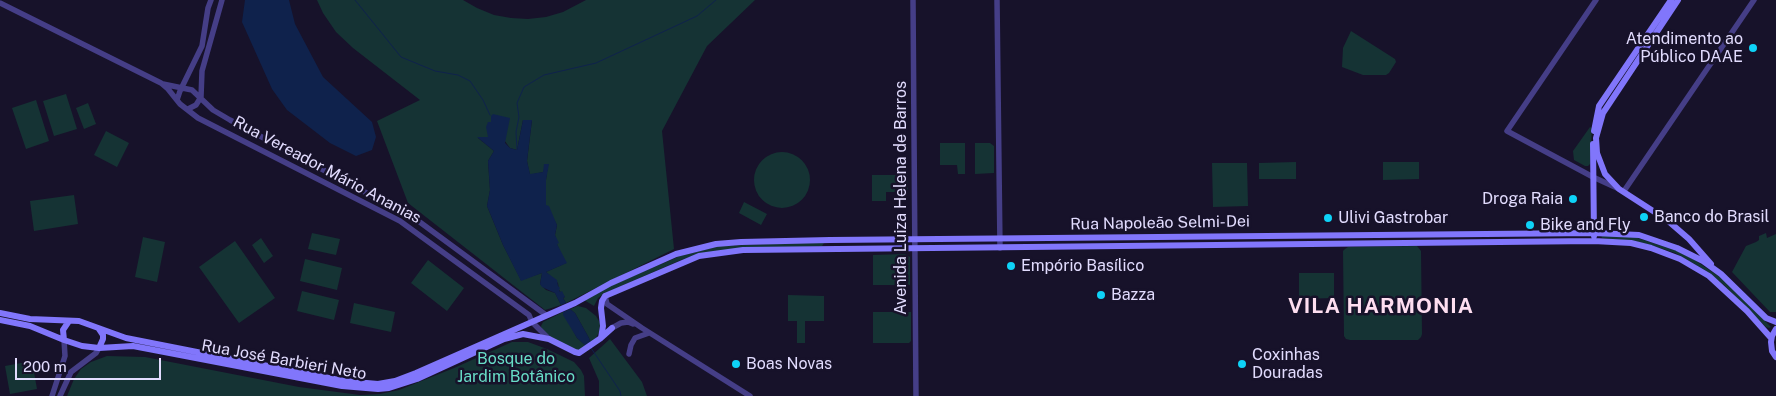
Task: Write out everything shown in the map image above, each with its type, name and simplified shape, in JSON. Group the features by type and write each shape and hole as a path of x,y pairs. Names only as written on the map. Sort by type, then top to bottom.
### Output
{"main road":[{"path":"1594,241 1594,128 1599,106 1670,0"},
{"path":"1678,0 1603,113 1596,138 1597,153 1605,174 1622,190 1667,220 1721,274"},
{"name":"Rua Napoleão Selmi-Dei","path":"532,322 573,304 611,283 676,254 709,246 741,242 1594,233 1624,233 1658,241 1703,261 1721,274 1766,318 1776,322"},
{"name":"Rua Napoleão Selmi-Dei","path":"605,296 700,256 743,250 1594,241 1631,243 1680,258 1709,276 1747,311 1771,338"},
{"path":"599,340 603,326 602,301 605,296"},
{"path":"0,313 30,319 69,321"},
{"path":"0,320 30,326 64,340 63,330 69,321"},
{"name":"Rua José Barbieri Neto","path":"69,321 86,323 135,340 344,381 378,384 387,383 416,373 532,322"},
{"path":"99,328 103,334 103,339 99,348"},
{"name":"Rua José Barbieri Neto","path":"64,340 82,346 99,348 133,346 342,386 378,389 397,386 417,379 514,336 523,334 549,339 575,352 583,351 612,328"},
{"path":"1776,328 1771,338 1771,346 1776,358"}],"street":[{"path":"177,100 202,46 211,0"},
{"path":"188,109 196,105 201,97 202,71 222,0"},
{"name":"Avenida Luiza Helena de Barros","path":"913,0 916,396"},
{"path":"996,0 1000,248"},
{"path":"1596,0 1507,132 1622,190 1754,0"},
{"name":"Rua Vereador Mário Ananias","path":"0,3 161,83 182,88"},
{"name":"Rua Vereador Mário Ananias","path":"161,83 198,118 400,221 529,315 532,322 549,339"},
{"path":"182,88 192,90 201,97"},
{"name":"Rua Vereador Mário Ananias","path":"201,97 214,110 230,120 417,220 546,315"},
{"path":"605,296 607,304 649,333 750,396"},
{"path":"612,328 621,323 628,322 642,328"},
{"path":"629,354 635,338 649,333"},
{"path":"52,396 65,356 64,340"},
{"path":"60,396 71,372 96,353 99,348"}],"green space":[{"path":"317,0 463,0 494,15 528,19 546,17 563,12 586,0 755,0 707,46 662,131 674,249 566,303 563,298 565,297 559,290 558,283 546,272 566,263 557,244 555,235 557,225 546,206 548,164 543,172 530,175 527,161 532,120 523,120 517,150 510,148 491,122 488,138 478,138 494,151 488,161 490,190 487,206 503,245 521,280 542,273 540,284 546,290 555,293 561,305 545,310 408,203 377,121 420,100 353,48 336,32"},
{"path":"1351,31 1395,59 1396,62 1389,73 1386,75 1363,75 1342,67 1343,48"},
{"path":"66,94 77,129 54,136 43,101"},
{"path":"36,100 49,141 26,149 12,108"},
{"path":"88,103 96,124 84,129 76,108"},
{"path":"1590,127 1592,128 1590,164 1585,166 1574,160 1573,151"},
{"path":"106,131 129,143 117,167 94,155"},
{"path":"940,143 965,143 965,174 958,174 957,165 940,165"},
{"path":"975,143 990,143 994,146 994,173 975,174"},
{"path":"776,152 788,152 798,156 806,164 810,180 806,196 798,204 788,208 776,208 766,204 758,196 754,186 754,174 758,164 766,156"},
{"path":"1296,162 1296,179 1259,179 1259,163"},
{"path":"1383,162 1419,162 1419,179 1383,180"},
{"path":"1212,163 1247,163 1248,206 1213,207"},
{"path":"872,175 908,175 908,192 886,192 886,201 872,201"},
{"path":"74,195 78,224 34,231 30,201"},
{"path":"744,202 767,214 761,225 739,213"},
{"path":"312,233 340,239 336,255 308,249"},
{"path":"1766,233 1767,238 1776,234 1776,312 1770,312 1732,272 1746,246 1756,242 1759,240 1759,236"},
{"path":"1601,235 1632,236 1677,251 1693,259 1723,279 1771,327 1766,327 1724,285 1708,272 1675,253 1635,241 1602,238"},
{"path":"143,237 165,242 157,282 135,277"},
{"path":"261,238 273,256 264,263 252,245"},
{"path":"235,241 275,298 239,323 199,267"},
{"path":"824,243 822,246 702,253 681,260 605,293 598,298 594,306 584,300 596,292 680,256 720,246"},
{"path":"1417,246 1421,251 1421,337 1418,340 1346,339 1344,336 1343,251 1348,247"},
{"path":"905,254 910,257 910,285 873,285 873,255"},
{"path":"305,259 342,268 337,290 300,281"},
{"path":"428,260 464,288 447,311 411,283"},
{"path":"1299,273 1334,273 1334,298 1299,299"},
{"path":"302,291 339,300 334,320 297,311"},
{"path":"788,295 824,296 824,321 805,321 805,343 797,343 797,321 788,321"},
{"path":"354,303 395,312 391,332 350,323"},
{"path":"578,306 586,308 596,316 600,323 599,332 591,344 575,313 570,309"},
{"path":"563,312 577,338 587,347 580,351 567,348 542,331 541,326 543,322"},
{"path":"873,312 911,312 911,341 909,343 873,343"},
{"path":"610,339 642,382 647,396 599,396 599,381 589,358"},
{"name":"Bosque do Jardim Botânico","path":"512,342 528,342 574,362 584,376 585,396 67,396 74,379 81,369 91,362 107,356 145,357 299,387 360,395 380,394 399,390"},
{"path":"32,361 37,389 10,394 5,366"}],"water":[{"path":"245,0 289,0 295,24 323,77 372,122 376,137 372,150 356,156 330,143 287,110 272,89 242,22"},
{"path":"493,114 510,118 505,143 510,148 517,150 523,120 532,120 527,161 530,174 543,172 544,164 549,164 546,180 546,205 549,206 557,225 555,235 559,243 557,244 567,263 546,272 557,280 559,290 560,292 562,291 565,297 563,298 566,303 561,305 555,293 542,287 540,284 542,273 521,281 503,245 487,206 490,190 488,161 494,151 477,137 488,137 486,127 488,122 491,122"},
{"path":"570,309 575,313 589,338 591,344 587,347 577,338 563,315 563,312"}],"waterway":[{"path":"355,0 401,57 435,71 458,75 470,81 483,100 490,115"},
{"path":"517,150 516,132 519,117 517,103 524,87 544,75 596,63 697,16 716,0"},
{"path":"591,348 620,391 621,396"}],"place":[{"name":"Atendimento ao Público DAAE","path":"1753,48"},
{"name":"Droga Raia","path":"1573,199"},
{"name":"Banco do Brasil","path":"1644,217"},
{"name":"Ulivi Gastrobar","path":"1328,218"},
{"name":"Bike and Fly","path":"1530,225"},
{"name":"Empório Basílico","path":"1011,266"},
{"name":"Bazza","path":"1101,295"},
{"name":"Boas Novas","path":"736,364"},
{"name":"Coxinhas Douradas","path":"1242,364"}],"district":[{"name":"VILA HARMONIA","path":"1381,307"}]}
